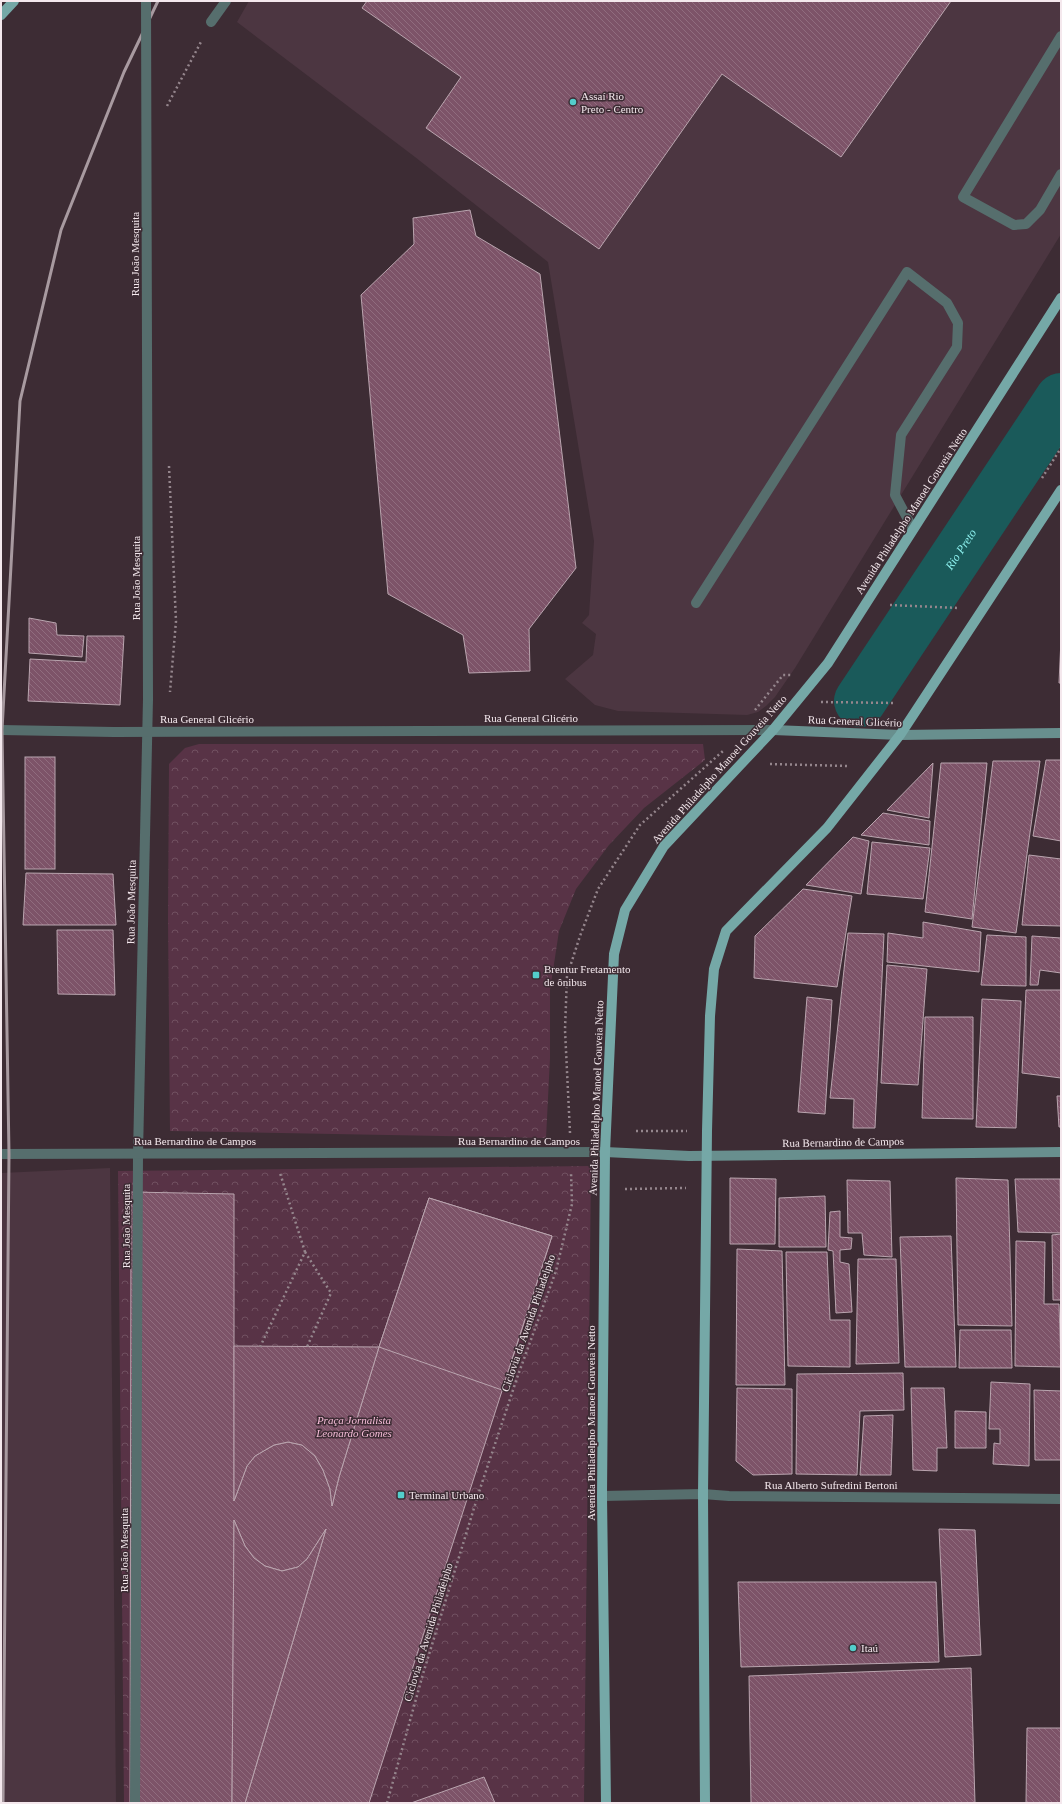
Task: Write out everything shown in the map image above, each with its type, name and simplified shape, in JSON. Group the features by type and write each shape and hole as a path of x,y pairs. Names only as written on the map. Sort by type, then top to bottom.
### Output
{"main road":[{"path":"1,15 14,1"},
{"name":"Avenida Philadelpho Manoel Gouveia Netto","path":"606,1803 602,1496 605,1152 614,954 625,910 664,846 773,730 828,662 1061,298"},
{"path":"705,1803 703,1494 707,1131 710,1016 714,969 726,931 827,828 900,735 922,704 1061,490"},
{"name":"Rua General Glicério","path":"773,730 900,735 1061,733"},
{"name":"Rua Bernardino de Campos","path":"605,1152 688,1156 1061,1152"}],"street":[{"name":"Rua João Mesquita","path":"135,1803 138,1154 148,699 146,1"},
{"path":"211,22 226,1"},
{"path":"1061,36 963,197 1014,225 1026,224 1040,210 1061,174"},
{"path":"696,603 907,272 946,303 958,323 957,347 901,435 894,495 913,529"},
{"name":"Rua General Glicério","path":"1,730 773,730"},
{"name":"Rua Bernardino de Campos","path":"1,1154 605,1152"},
{"name":"Rua Alberto Sufredini Bertoni","path":"602,1496 703,1494 745,1496 1061,1499"}],"path":[{"path":"163,113 211,22"},
{"path":"166,731 176,621 169,462"},
{"path":"887,605 962,608"},
{"name":"Ciclovia da Avenida Philadelpho","path":"387,1803 423,1674 479,1492 517,1378 556,1271 572,1204 565,1030 567,976 580,936 598,889 640,824 711,762 744,730 758,705 783,675 816,677"},
{"path":"795,702 922,704"},
{"path":"742,763 874,767"},
{"path":"606,1131 707,1131"},
{"path":"274,1153 305,1252 331,1293 307,1347"},
{"path":"605,1190 707,1188"},
{"path":"260,1347 305,1252"}],"shaded area":[{"path":"249,1 1061,1 1061,234 795,668 775,697 758,712 747,715 618,711 595,705 565,679 593,655 596,634 582,623 589,615 594,541 548,262 415,157 237,22"},
{"path":"110,1168 116,1803 1,1803 1,1173"}],"green space":[{"path":"199,744 703,744 705,760 644,808 609,845 576,889 559,931 550,990 550,1058 546,1138 170,1131 168,919 169,764 185,748"},
{"name":"Praça Jornalista Leonardo Gomes","path":"591,1166 584,1803 124,1803 118,1171"}],"building":[{"name":"Assaí Rio Preto - Centro","path":"367,1 951,1 841,157 722,74 599,249 426,128 461,77 362,8"},
{"path":"470,210 476,236 540,274 576,568 529,629 530,671 469,673 463,635 388,594 361,295 414,244 413,218"},
{"path":"29,618 56,623 57,635 84,636 82,657 29,653"},
{"path":"87,636 124,636 120,705 28,701 30,659 86,662"},
{"path":"1061,639 1061,683 1059,683"},
{"path":"25,757 55,757 55,869 25,869"},
{"path":"1046,760 1061,760 1061,841 1033,836"},
{"path":"993,761 1040,761 1016,933 972,927"},
{"path":"933,763 929,818 887,810"},
{"path":"941,763 987,763 972,919 925,912"},
{"path":"883,813 930,821 929,845 861,835"},
{"path":"853,837 869,841 861,894 806,885"},
{"path":"872,842 930,848 923,899 867,894"},
{"path":"1029,855 1061,859 1061,926 1022,925"},
{"path":"26,873 113,874 116,925 23,925"},
{"path":"803,889 852,896 837,987 754,978 755,936"},
{"path":"923,922 981,932 979,972 887,962 888,933 923,938"},
{"path":"57,930 113,930 115,995 58,994"},
{"path":"848,933 884,934 875,1128 853,1128 854,1099 830,1098"},
{"path":"987,935 1026,937 1026,986 981,985"},
{"path":"1032,936 1061,938 1061,973 1040,970 1038,985 1030,985"},
{"path":"887,965 927,969 918,1085 881,1083"},
{"path":"1026,990 1061,990 1061,1078 1022,1073"},
{"path":"807,997 832,1000 825,1114 798,1112"},
{"path":"982,999 1021,1001 1016,1128 976,1127"},
{"path":"925,1017 973,1017 973,1119 922,1118"},
{"path":"1057,1096 1061,1096 1061,1127 1059,1127"},
{"path":"730,1178 776,1179 775,1244 730,1244"},
{"path":"956,1178 1008,1180 1012,1326 958,1325"},
{"path":"1015,1179 1060,1179 1061,1233 1018,1232"},
{"path":"847,1180 890,1181 892,1257 864,1255 862,1233 848,1233"},
{"name":"Terminal Urbano","path":"131,1192 234,1194 234,1501 247,1466 255,1456 274,1445 288,1442 302,1445 315,1456 323,1470 330,1489 332,1506 339,1477 379,1347 429,1198 552,1236 369,1803 245,1803 326,1529 307,1559 298,1567 282,1571 265,1566 254,1558 245,1546 234,1520 232,1803 130,1803"},
{"path":"825,1196 826,1247 779,1247 779,1198"},
{"path":"429,1198 552,1236 502,1390 379,1347"},
{"path":"840,1211 840,1237 852,1238 851,1249 840,1250 840,1262 849,1264 852,1312 836,1313 833,1251 828,1250 830,1212"},
{"path":"1061,1234 1061,1300 1053,1300 1052,1235"},
{"path":"951,1236 956,1367 905,1367 900,1237"},
{"path":"1016,1241 1045,1242 1044,1304 1059,1304 1061,1367 1015,1366"},
{"path":"737,1249 782,1251 785,1385 736,1385"},
{"path":"786,1252 827,1252 830,1320 850,1320 850,1367 788,1366"},
{"path":"858,1259 896,1259 899,1363 856,1364"},
{"path":"960,1330 1011,1330 1012,1368 959,1368"},
{"path":"234,1346 379,1347 339,1477 332,1506 330,1489 323,1470 315,1456 302,1445 288,1442 274,1445 255,1456 247,1466 234,1501"},
{"path":"903,1373 904,1410 860,1411 857,1475 796,1474 797,1374"},
{"path":"991,1382 1030,1384 1029,1466 993,1464 994,1443 1000,1444 1000,1429 989,1429"},
{"path":"737,1388 792,1389 792,1474 753,1475 736,1461"},
{"path":"911,1388 944,1388 947,1448 937,1448 937,1471 913,1470"},
{"path":"1034,1390 1061,1391 1061,1460 1035,1460"},
{"path":"955,1411 986,1412 986,1448 955,1448"},
{"path":"893,1415 891,1475 860,1475 864,1416"},
{"path":"234,1520 245,1546 254,1558 265,1566 282,1571 298,1567 307,1559 326,1529 245,1803 232,1803"},
{"path":"939,1529 975,1530 981,1655 945,1657"},
{"path":"738,1582 936,1582 939,1662 741,1667"},
{"path":"971,1668 975,1803 751,1803 749,1676"},
{"path":"1027,1728 1061,1728 1061,1803 1026,1803"},
{"path":"484,1777 495,1803 411,1803"}],"waterway":[{"name":"Rio Preto","path":"860,701 1061,399"}],"railway":[{"path":"3,1803 9,1154 2,730 20,401 61,230 124,72 158,1"}],"place":[{"name":"Assaí Rio Preto - Centro","path":"573,102"},
{"name":"Brentur Fretamento de ônibus","path":"536,975"},
{"name":"Terminal Urbano","path":"401,1495"},
{"name":"Itaú","path":"853,1648"}]}
